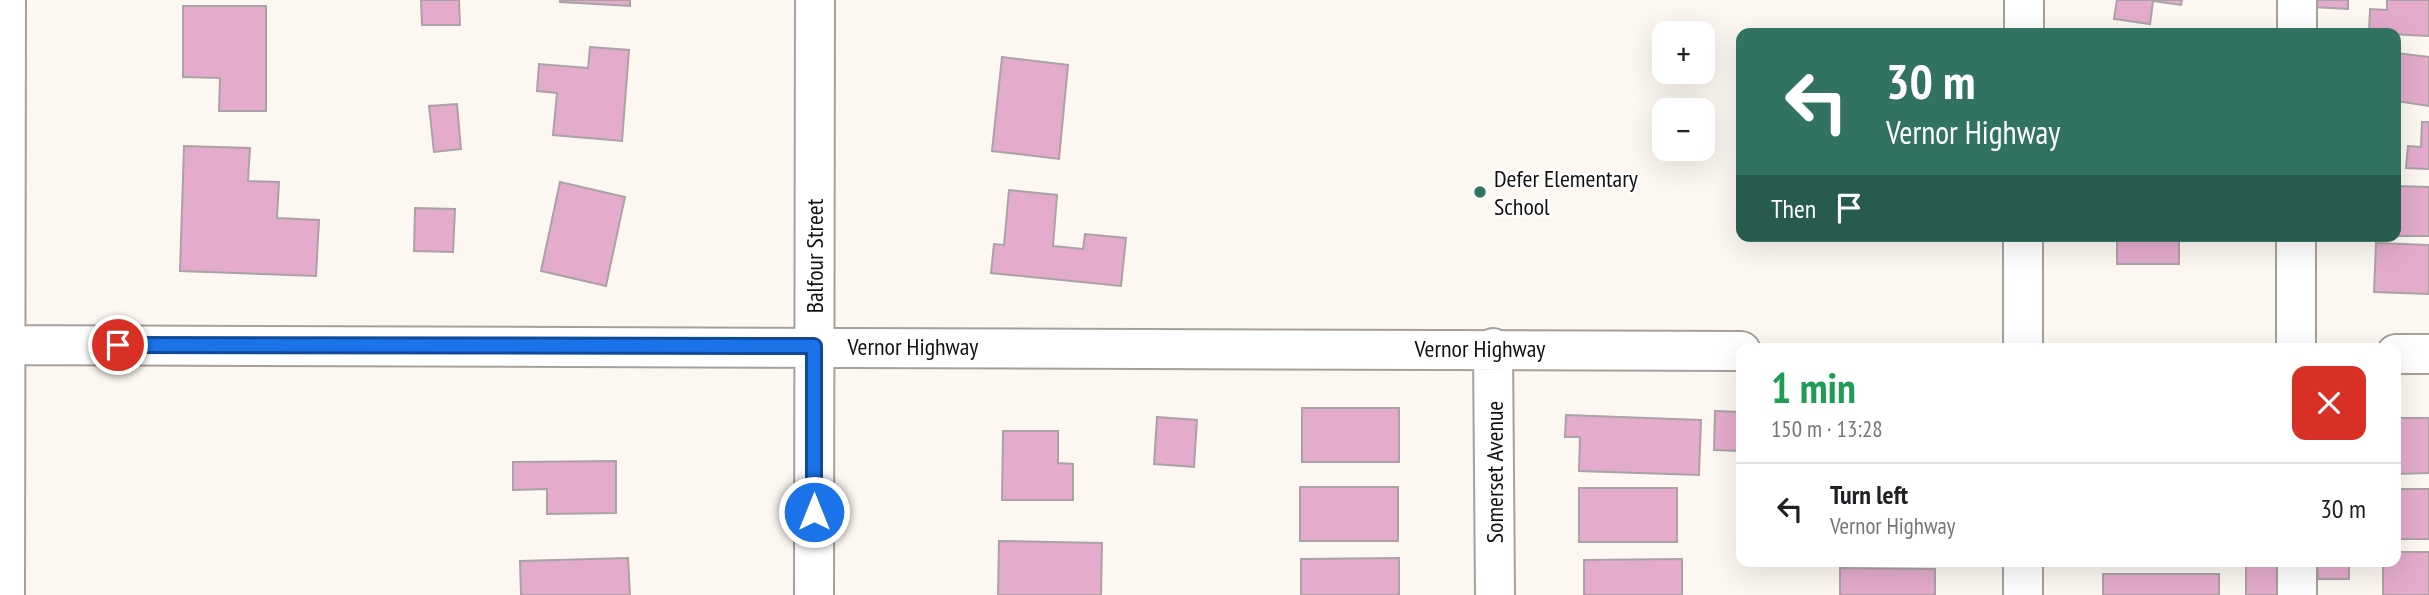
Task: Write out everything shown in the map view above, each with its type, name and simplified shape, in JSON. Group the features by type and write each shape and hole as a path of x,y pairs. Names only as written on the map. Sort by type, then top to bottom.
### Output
{"street":[{"path":"5,595 3,345 6,0"},
{"name":"Balfour Street","path":"814,0 814,595"},
{"path":"2024,0 2024,28"},
{"path":"2297,0 2297,28"},
{"path":"2023,242 2023,343"},
{"path":"2296,242 2296,343"},
{"name":"Vernor Highway","path":"3,345 1493,348 1736,351"},
{"name":"Somerset Avenue","path":"1493,348 1495,595"},
{"path":"2401,354 2429,354"},
{"path":"2023,567 2023,595"},
{"path":"2297,567 2297,595"}],"building":[{"path":"421,0 459,0 460,25 422,25"},
{"path":"630,0 630,6 560,2"},
{"path":"2117,0 2182,0 2181,5 2153,1 2150,24 2114,19"},
{"path":"2313,0 2348,0 2348,9 2312,7"},
{"path":"2387,0 2429,0 2429,36 2401,35 2401,28 2369,28 2370,9 2387,10"},
{"path":"183,6 266,6 266,111 219,111 220,78 183,77"},
{"path":"590,47 629,50 622,141 553,135 557,93 537,91 539,64 588,68"},
{"path":"2401,54 2429,57 2429,106 2401,102"},
{"path":"1002,57 1068,65 1059,159 992,151"},
{"path":"457,104 461,149 434,152 429,106"},
{"path":"2422,122 2429,122 2429,169 2406,168 2408,146 2421,147"},
{"path":"184,146 250,148 248,181 279,182 277,218 319,220 316,276 180,271"},
{"path":"560,182 625,197 606,286 541,271"},
{"path":"2401,186 2429,187 2429,236 2401,236"},
{"path":"1009,190 1057,195 1053,246 1083,249 1085,234 1126,238 1121,286 991,273 994,244 1004,245"},
{"path":"415,208 455,209 453,252 414,251"},
{"path":"2117,242 2179,242 2179,264 2117,264"},
{"path":"2376,243 2429,245 2429,294 2374,292"},
{"path":"1302,408 1399,408 1399,462 1302,462"},
{"path":"1715,411 1736,412 1736,451 1714,450"},
{"path":"1566,415 1701,420 1699,475 1579,471 1580,437 1565,437"},
{"path":"1157,417 1197,420 1194,467 1154,464"},
{"path":"2401,418 2429,418 2429,473 2401,474"},
{"path":"1003,431 1058,431 1058,463 1073,464 1073,500 1002,500"},
{"path":"616,461 616,513 547,514 547,489 513,490 513,462"},
{"path":"1300,487 1398,487 1398,541 1300,541"},
{"path":"1579,488 1677,488 1677,542 1579,542"},
{"path":"2401,489 2429,489 2429,539 2401,539"},
{"path":"999,541 1102,543 1101,595 998,595"},
{"path":"2401,552 2429,552 2429,595 2383,595 2383,567 2401,567"},
{"path":"628,558 630,595 521,595 520,561"},
{"path":"1399,558 1399,595 1301,595 1301,559"},
{"path":"1682,559 1682,595 1584,595 1584,560"},
{"path":"2246,567 2286,567 2286,595 2246,595"},
{"path":"2317,567 2349,567 2349,579 2318,579"},
{"path":"1840,568 1935,569 1935,595 1840,595"},
{"path":"2103,574 2219,574 2219,595 2103,595"}],"place":[{"name":"Defer Elementary School","path":"1480,192"}],"route":[{"path":"118,345 814,346 814,512"}]}
